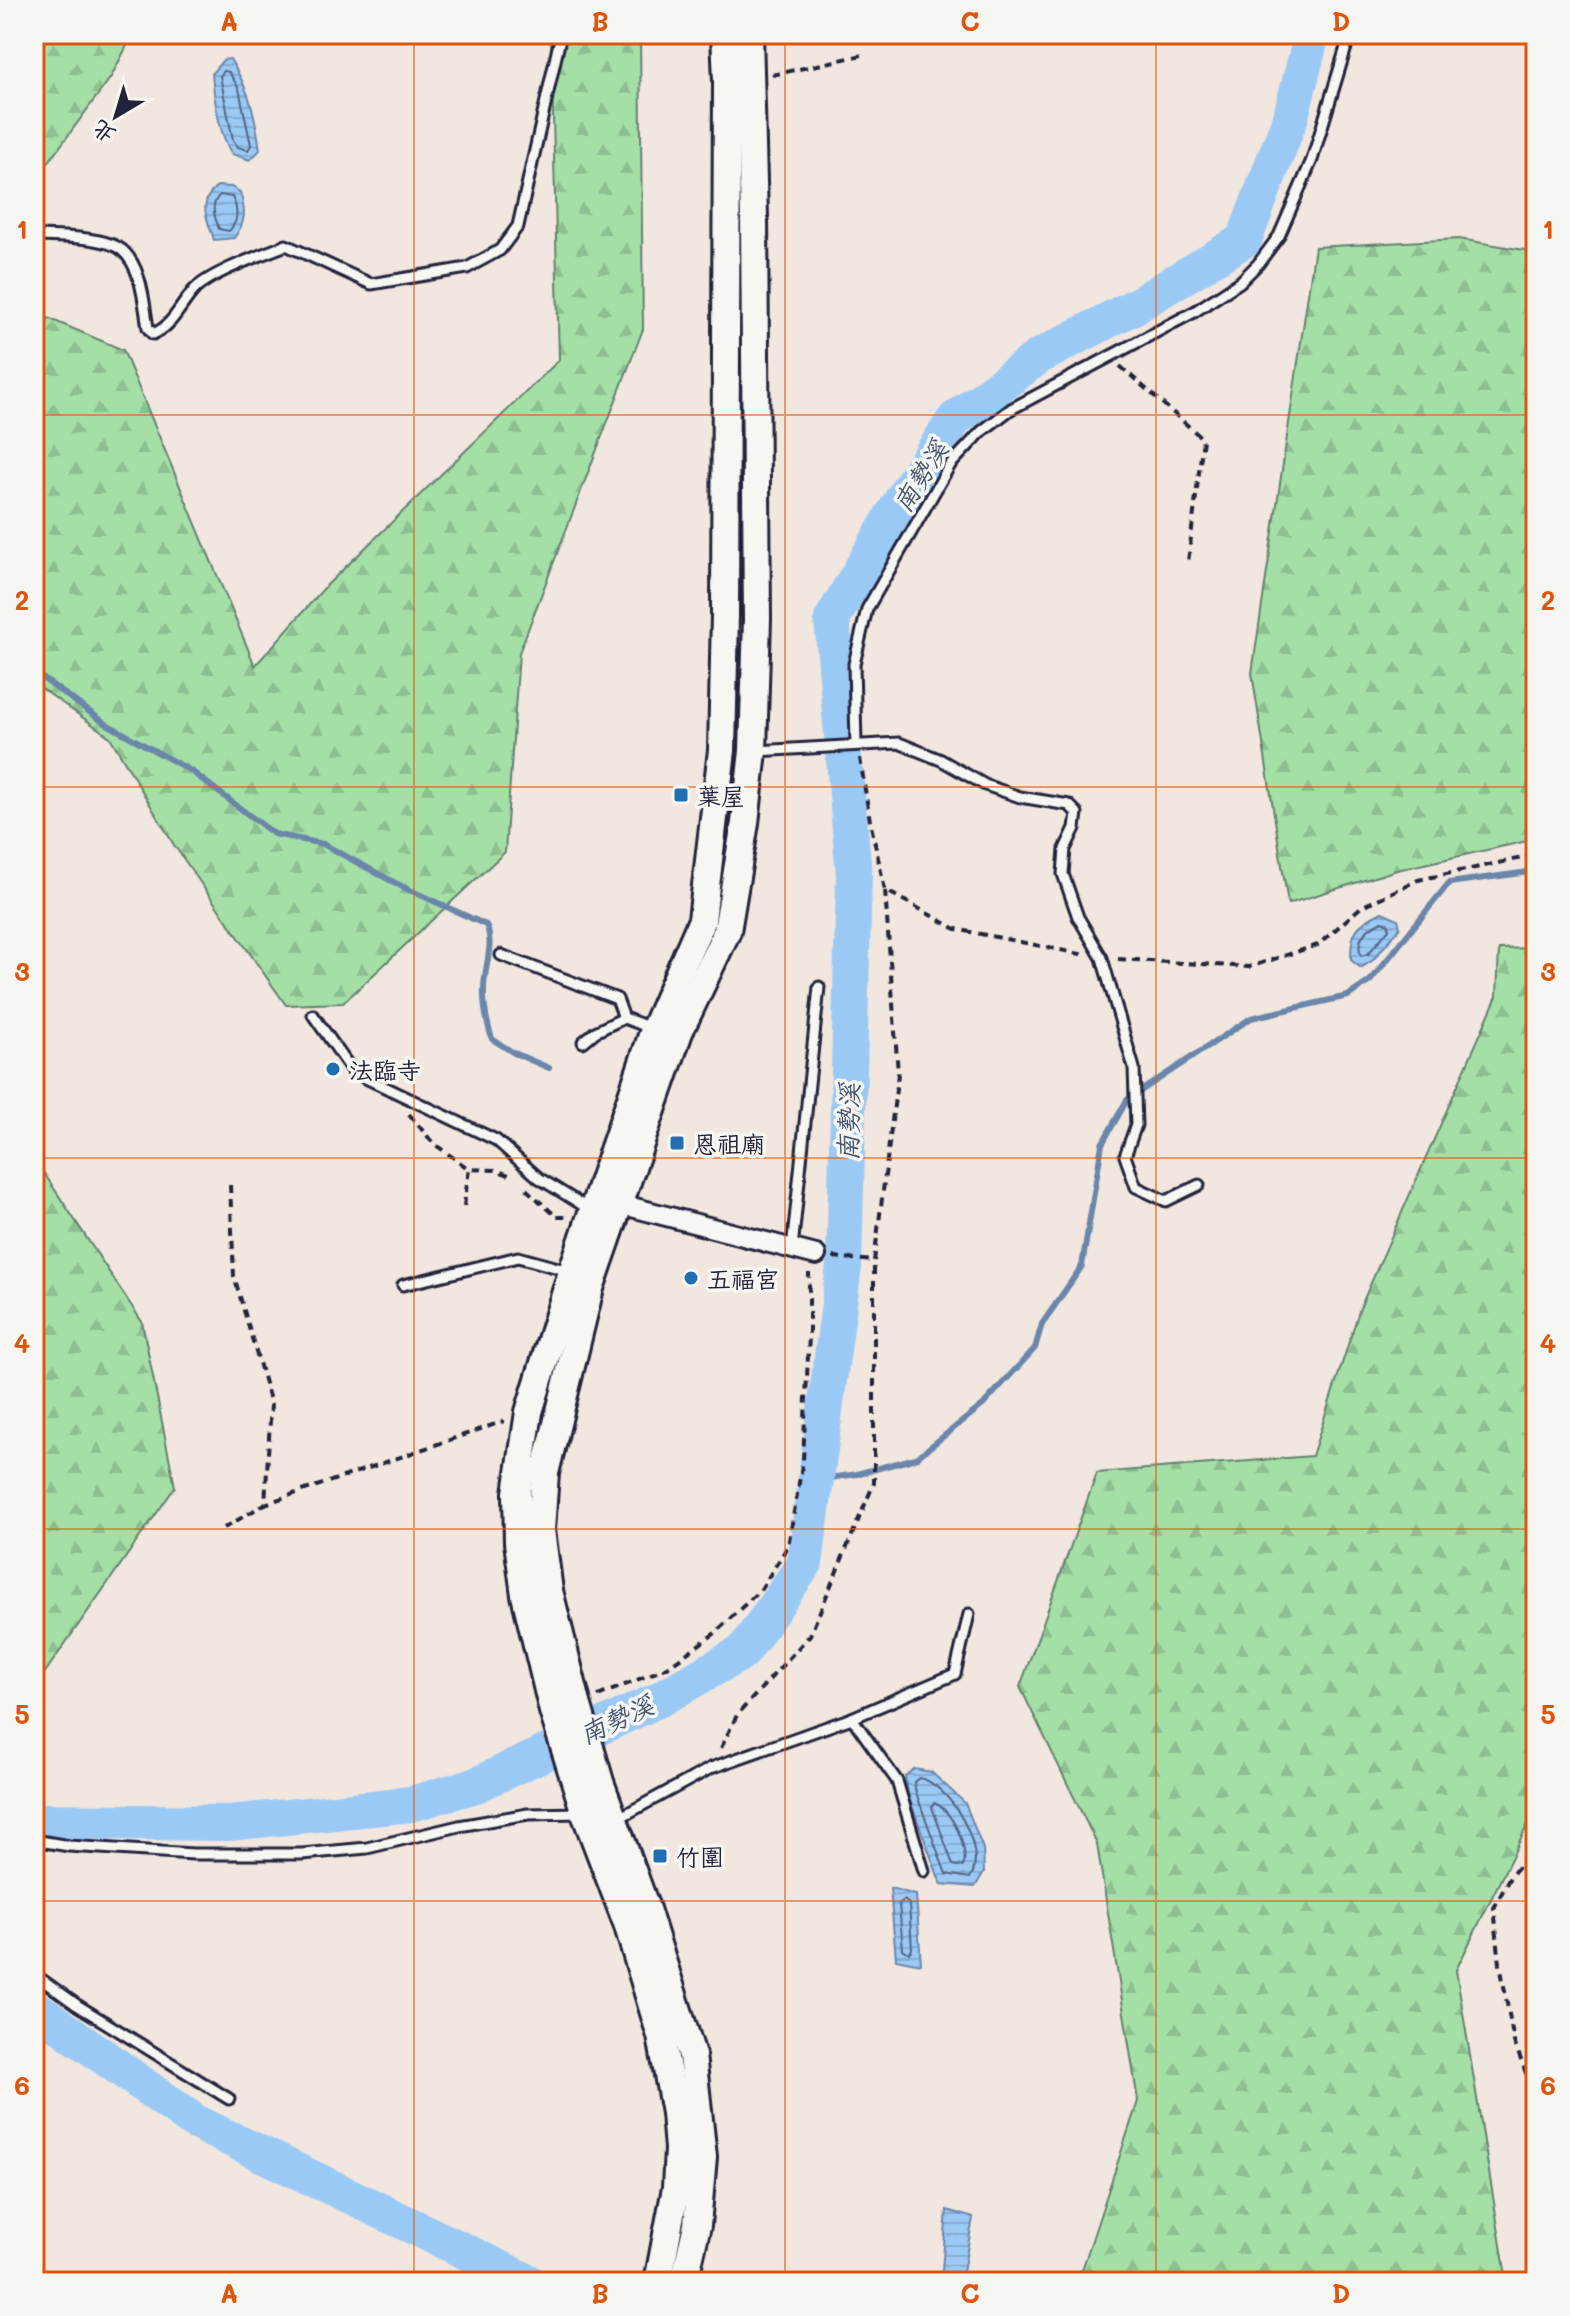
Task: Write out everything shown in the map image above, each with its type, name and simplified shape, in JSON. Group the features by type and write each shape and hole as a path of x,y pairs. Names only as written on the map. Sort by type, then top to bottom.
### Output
{"street":[{"path":"570,1708 525,1595 518,1542 517,1493 529,1412 592,1211 667,1031 727,931 760,751 740,80 725,34"},
{"path":"673,2276 678,2149 675,2113 661,2036 627,1923 585,1813 588,1783 570,1708 541,1530 545,1473 556,1417 590,1288 620,1204 667,1031 702,920 722,750 740,80 749,34"},
{"path":"722,750 760,751"},
{"path":"592,1211 620,1204 806,1253"},
{"path":"529,1412 556,1417"},
{"path":"588,1783 614,1820 692,2055 703,2157 697,2225 673,2276"},
{"path":"585,1813 614,1820"}],"lane":[{"path":"34,236 98,241 121,250 135,268 148,328 153,334 164,329 197,288 239,265 286,245 371,284 467,268 500,250 518,226 561,34"},
{"path":"855,744 854,664 867,609 950,465 982,431 1011,409 1194,312 1240,282 1258,264 1279,236 1312,160 1350,34"},
{"path":"760,751 899,743 941,760 985,785 1020,797 1069,805 1077,813 1075,828 1065,849 1063,874 1078,917 1102,958 1134,1068 1136,1125 1125,1156 1136,1187 1166,1201 1199,1185"},
{"path":"501,955 617,999 624,1018"},
{"path":"806,1253 819,987"},
{"path":"313,1015 353,1072 496,1140 539,1178 592,1211"},
{"path":"583,1042 595,1032 624,1018 667,1031"},
{"path":"403,1285 518,1257 572,1272"},
{"path":"614,1820 711,1768 852,1718 955,1674 969,1614"},
{"path":"852,1718 897,1781 924,1871"},
{"path":"34,1840 69,1846 193,1854 302,1854 367,1848 459,1826 528,1814 585,1813"},
{"path":"34,1974 77,2005 229,2099"}],"path":[{"path":"740,80 867,54"},
{"path":"1110,356 1203,439 1188,562"},
{"path":"711,1768 737,1715 810,1635 874,1483 874,1261 898,1074 885,890 859,748 855,744"},
{"path":"885,890 956,929 1102,958 1249,967 1318,945 1361,907 1418,880 1536,855"},
{"path":"397,1094 416,1125 433,1143 469,1169 496,1170 512,1176 557,1217 572,1218 592,1211"},
{"path":"464,1206 469,1169"},
{"path":"230,1185 234,1276 271,1404 265,1504"},
{"path":"570,1708 666,1668 714,1634 761,1589 788,1546 803,1460 809,1335 806,1253 874,1261"},
{"path":"224,1528 265,1504 529,1412"},
{"path":"1536,1845 1510,1877 1494,1908 1514,2042 1536,2099"}],"green space":[{"path":"34,34 133,34 111,77 34,182"},
{"path":"551,34 640,34 643,329 519,653 505,852 343,1003 286,1005 174,845 110,737 34,683 34,312 123,350 255,666 325,587 559,360"},
{"path":"1459,239 1536,252 1536,839 1397,870 1288,904 1252,673 1315,247"},
{"path":"1536,948 1536,1808 1456,1970 1507,2282 1054,2282 1082,2270 1138,2101 1097,1844 1020,1687 1097,1473 1312,1456 1360,1308 1497,996 1499,949"},
{"path":"34,1158 142,1322 175,1487 34,1688"}],"water":[{"path":"230,59 247,92 256,125 260,150 250,160 232,154 218,115 212,73 223,60"},
{"path":"217,186 231,187 240,192 244,216 234,238 214,240 205,205"},
{"path":"1382,912 1398,919 1400,928 1373,960 1361,968 1351,960 1354,935 1366,920"},
{"path":"914,1769 931,1772 965,1803 983,1849 984,1872 975,1887 941,1884 908,1795 905,1776"},
{"path":"890,1888 916,1895 921,1964 896,1959"},
{"path":"947,2210 973,2218 961,2282 941,2282"}],"waterway":[{"name":"南勢溪","path":"34,1821 229,1823 411,1804 476,1785 658,1700 743,1652 805,1563 844,1266 854,876 832,619 908,489 955,419 1038,357 1139,304 1244,240 1291,116 1312,34"},
{"path":"34,672 105,723 191,771 274,834 323,844 401,886 486,925 489,948 484,1001 492,1039 514,1053 549,1068"},
{"path":"816,1480 857,1474 916,1458 983,1405 1035,1348 1042,1324 1082,1266 1102,1144 1127,1100 1251,1018 1348,996 1370,981 1449,883 1536,871"},
{"name":"南勢溪","path":"34,2007 195,2122 529,2282"}],"place":[{"name":"葉屋","path":"681,795"},
{"name":"法臨寺","path":"333,1069"},
{"name":"恩祖廟","path":"677,1143"},
{"name":"五福宮","path":"691,1278"},
{"name":"竹圍","path":"660,1856"}]}
